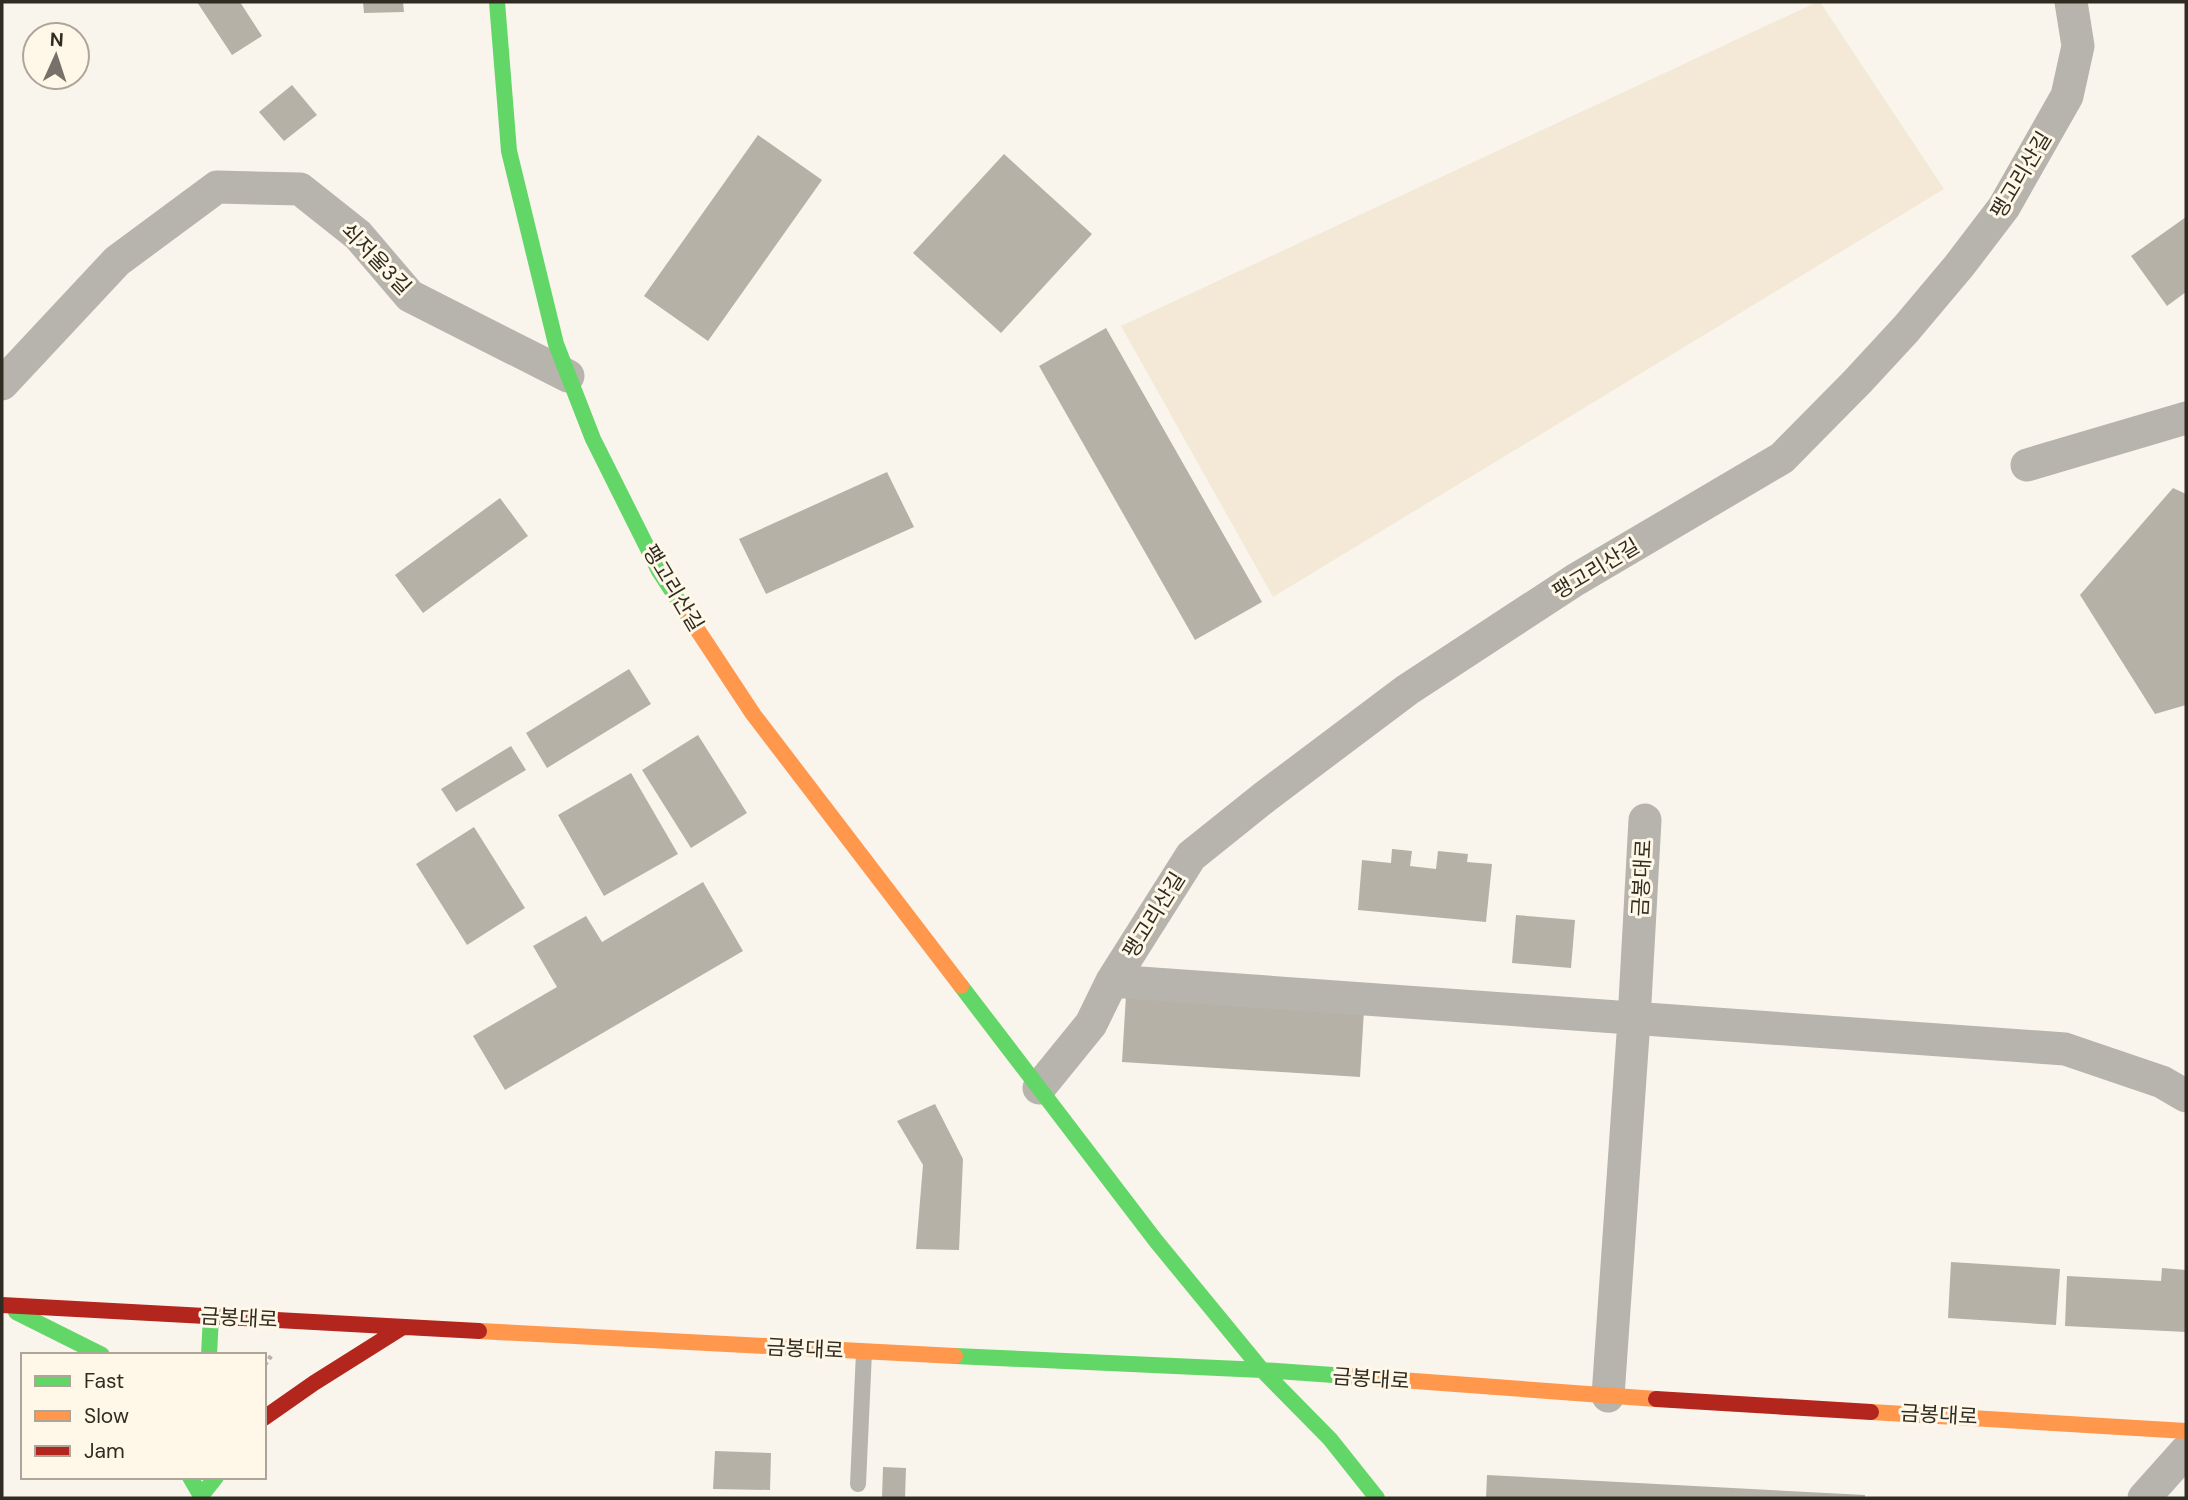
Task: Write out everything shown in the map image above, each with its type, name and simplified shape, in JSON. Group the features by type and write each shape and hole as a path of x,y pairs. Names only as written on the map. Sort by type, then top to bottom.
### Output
{"street":[{"name":"팽고리산길","path":"498,2 509,151 556,344 593,439 659,571 753,714 1156,1241 1262,1370 1330,1439 1377,1498"},
{"name":"팽고리산길","path":"1039,1088 1091,1024 1112,981 1191,856 1406,690 1575,580 1783,458 1857,382 1951,276 2004,207 2067,96 2078,46 2071,2"},
{"name":"쇠저울3길","path":"2,384 117,261 217,187 300,189 358,236 410,296 568,376"},
{"path":"2027,465 2186,418"},
{"name":"금봉대로","path":"1608,1396 1645,820"},
{"path":"1112,981 2065,1049 2162,1082 2186,1096"},
{"path":"2,1305 98,1353"},
{"name":"금봉대로","path":"2,1305 864,1353 1262,1370 1608,1396 2186,1431"},
{"path":"209,1353 211,1316"},
{"path":"266,1417 314,1382 403,1327"},
{"path":"2144,1498 2186,1451"},
{"path":"191,1479 201,1497"},
{"path":"201,1497 202,1479"},
{"path":"201,1497 214,1479"}],"lane":[{"path":"858,1484 864,1353"}],"shaded area":[{"path":"1820,2 1944,189 1273,597 1121,326"}],"building":[{"path":"197,2 240,2 262,36 232,55"},
{"path":"363,2 403,2 404,12 364,13"},
{"path":"292,85 317,115 284,141 259,112"},
{"path":"758,135 822,180 708,341 644,296"},
{"path":"1004,154 1092,234 1001,333 913,253"},
{"path":"2186,217 2186,292 2167,306 2131,256"},
{"path":"1106,328 1262,602 1195,640 1039,366"},
{"path":"887,472 914,527 766,594 739,539"},
{"path":"2173,488 2186,494 2186,705 2155,714 2080,595"},
{"path":"500,498 528,536 423,613 395,575"},
{"path":"629,669 651,704 547,768 526,733"},
{"path":"698,735 747,813 691,848 642,770"},
{"path":"511,746 526,770 456,812 441,789"},
{"path":"631,773 678,854 604,896 558,815"},
{"path":"474,827 525,908 467,945 416,864"},
{"path":"1392,849 1412,851 1410,866 1436,869 1438,851 1468,854 1467,862 1492,864 1486,922 1358,910 1362,860 1391,863"},
{"path":"703,882 743,951 505,1090 473,1036 557,987 533,946 586,916 602,942"},
{"path":"1516,915 1575,920 1571,968 1512,963"},
{"path":"1126,995 1364,1010 1360,1077 1122,1062"},
{"path":"935,1104 963,1159 959,1250 916,1249 923,1165 897,1121"},
{"path":"1951,1262 2060,1269 2056,1325 1948,1318"},
{"path":"2162,1268 2186,1270 2186,1332 2065,1326 2067,1276 2161,1281"},
{"path":"715,1451 771,1453 770,1490 713,1489"},
{"path":"883,1467 906,1468 905,1498 882,1498"},
{"path":"1487,1475 1865,1495 1865,1498 1486,1498"}],"traffic: fast":[{"path":"497,2 509,151 556,344 593,439 659,571 689,617"},
{"path":"961,986 1156,1241 1262,1370 1330,1439 1377,1498"},
{"path":"16,1312 98,1353"},
{"path":"209,1353 211,1316"},
{"path":"955,1356 1347,1376"},
{"path":"191,1479 201,1496 214,1479"}],"traffic: slow":[{"path":"689,617 753,714 961,986"},
{"path":"479,1331 955,1356"},
{"path":"1347,1376 1656,1399"},
{"path":"1871,1412 2186,1431"}],"traffic: jam":[{"path":"2,1305 479,1331"},
{"path":"266,1417 403,1327"},
{"path":"1656,1399 1871,1412"}]}
